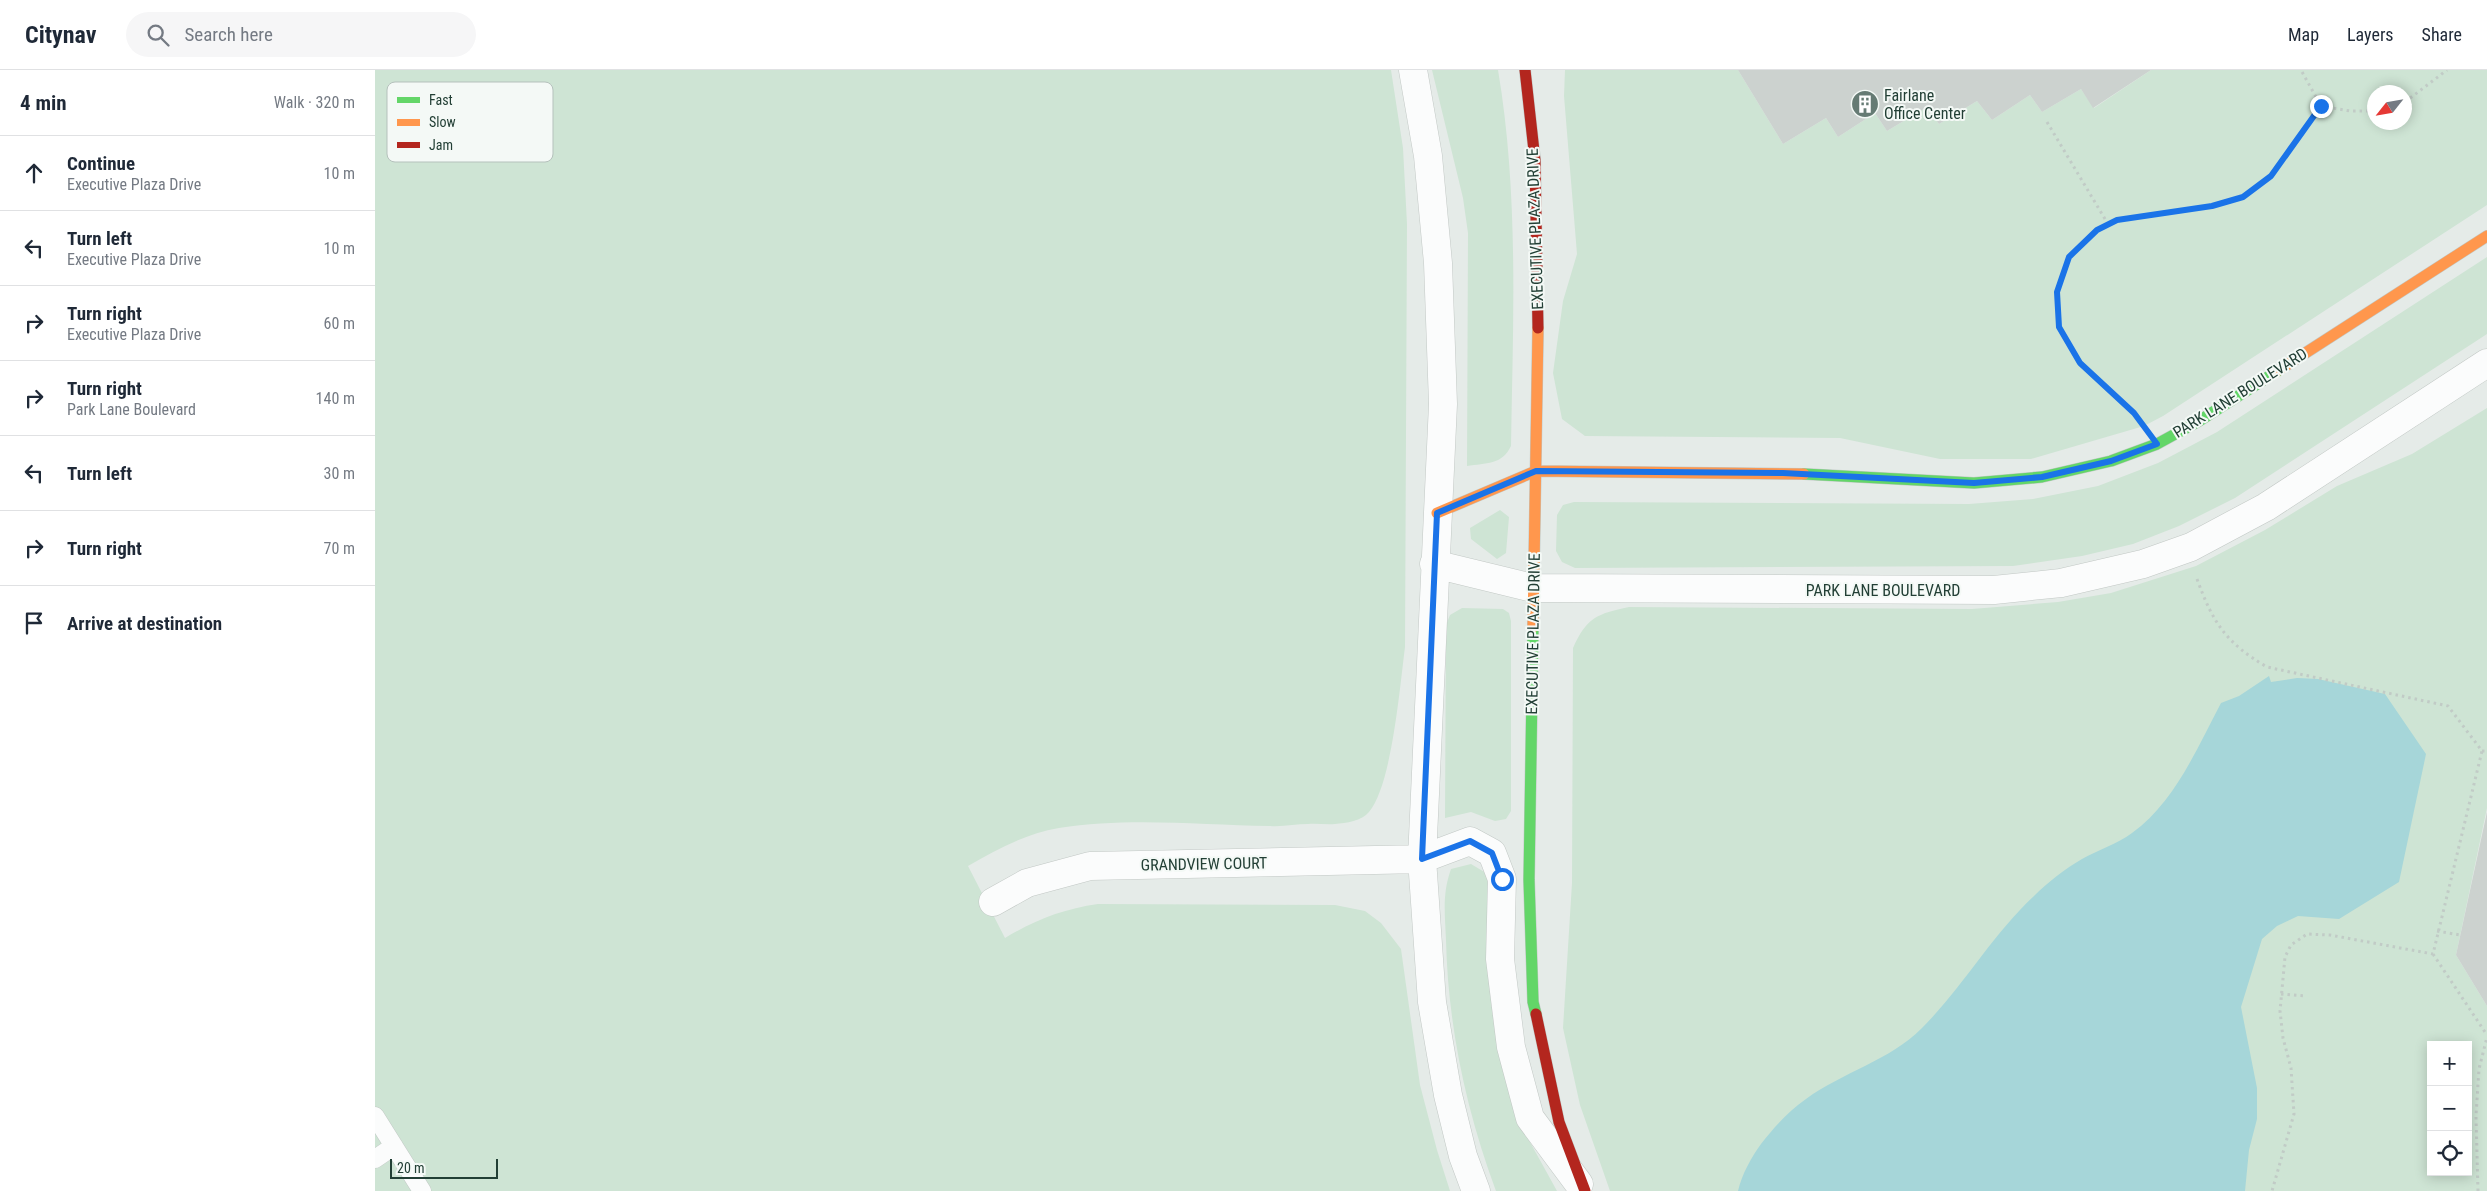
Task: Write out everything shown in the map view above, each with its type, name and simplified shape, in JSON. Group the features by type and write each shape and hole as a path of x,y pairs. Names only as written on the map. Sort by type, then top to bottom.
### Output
{"street":[{"path":"1413,70 1428,156 1438,263 1443,404 1434,564 1422,859 1432,1002 1448,1095 1463,1156 1476,1191"},
{"name":"EXECUTIVE PLAZA DRIVE","path":"1525,70 1531,107 1537,226 1536,471 1529,880 1533,1002 1559,1122 1584,1191"},
{"name":"PARK LANE BOULEVARD","path":"1437,513 1536,471 1783,473 1974,483 2042,477 2111,461 2157,444 2199,421 2487,236"},
{"name":"PARK LANE BOULEVARD","path":"1434,564 1533,588 1994,590 2061,583 2143,564 2191,547 2266,507 2487,363"},
{"name":"EXECUTIVE PLAZA DRIVE","path":"1422,859 1470,841 1492,853 1502,879 1500,959 1511,1048 1530,1118 1584,1191"},
{"name":"GRANDVIEW COURT","path":"993,902 1027,884 1090,866 1422,859"}],"lane":[{"path":"375,1116 422,1191"},
{"path":"375,1159 394,1146"}],"path":[{"path":"2301,70 2321,106"},
{"path":"2412,97 2447,70"},
{"path":"2321,106 2350,111 2367,110"},
{"path":"2157,444 2134,413 2080,363 2059,327 2057,292 2069,257 2082,242 2108,224 2139,215 2212,206 2243,197 2271,176 2321,106"},
{"path":"2047,122 2108,224"},
{"path":"2191,547 2197,579 2212,617 2227,637 2244,654 2267,667 2448,706 2482,751"},
{"path":"2482,751 2487,751"},
{"path":"2478,1191 2476,1116 2479,1069 2487,1036 2433,954 2437,931 2482,751"},
{"path":"2437,931 2460,936"},
{"path":"2272,1191 2294,1114 2291,1068 2282,1029 2281,994 2285,956 2291,945 2307,934 2330,935 2433,954"},
{"path":"2281,994 2305,996"}],"green space":[{"path":"375,70 1391,70 1403,148 1407,224 1405,647 1394,734 1384,780 1377,799 1369,812 1362,818 1335,824 1275,826 1138,822 1059,828 1035,834 1012,843 968,866 1005,938 1050,916 1098,904 1335,905 1365,911 1381,923 1401,949 1420,1085 1450,1191 375,1191"},
{"path":"1432,70 1498,70 1505,117 1512,211 1513,258 1511,446 1503,457 1498,460 1467,466 1468,233 1463,198"},
{"path":"1565,70 1738,70 1783,144 1826,118 1838,137 1875,113 1887,131 1927,107 1939,124 1977,101 1992,120 2030,95 2042,112 2081,89 2094,108 2151,70 2487,70 2487,205 2163,416 2144,426 2031,459 1940,459 1840,438 1585,436 1562,419 1553,373 1563,301 1577,254 1564,96"},
{"path":"2487,257 2487,334 2235,498 2179,526 2133,544 2082,556 2013,566 1575,568 1562,562 1556,551 1557,515 1563,505 1574,502 1969,504 2033,499 2098,486 2158,463 2217,432"},
{"path":"2487,408 2487,808 2456,955 2487,1006 2487,1191 1610,1191 1580,1105 1563,1028 1572,883 1573,648 1588,623 1601,615 1629,607 1972,609 2058,602 2111,593 2196,566 2265,530 2337,486 2412,454"},
{"path":"1500,510 1509,517 1506,553 1497,559 1471,539 1470,528"},
{"path":"1462,608 1503,609 1509,613 1511,621 1511,811 1506,819 1495,821 1471,812 1445,818 1446,625 1450,615"},
{"path":"1471,864 1486,873 1520,1124 1557,1191 1496,1191 1476,1130 1461,1067 1450,1004 1445,904 1446,887 1451,869"}],"water":[{"path":"2269,676 2271,682 2297,678 2318,679 2385,694 2426,754 2399,882 2339,919 2298,916 2277,926 2262,939 2241,1007 2257,1088 2257,1119 2249,1150 2245,1191 1738,1191 1744,1172 1757,1149 1788,1114 1820,1090 1881,1058 1922,1028 1951,996 2005,927 2039,891 2076,863 2132,833 2161,806 2194,756 2221,703 2239,696"}],"building":[{"name":"Fairlane Office Center","path":"1738,70 2151,70 2093,108 2081,89 2042,112 2030,95 1992,120 1977,101 1939,124 1927,107 1887,131 1875,113 1838,137 1826,118 1783,144"},
{"path":"2487,812 2487,1006 2456,955"}],"traffic: fast":[{"path":"1804,474 1974,483 2042,477 2111,461 2157,444 2199,421 2279,370"},
{"path":"1533,627 1529,880 1533,1002 1536,1014"}],"traffic: slow":[{"path":"2279,370 2487,236"},
{"path":"1533,627 1538,328"},
{"path":"1437,513 1536,471 1804,474"}],"traffic: jam":[{"path":"1525,70 1535,160 1538,328"},
{"path":"1536,1014 1559,1122 1585,1191"}],"place":[{"name":"Fairlane Office Center","path":"1865,104"}],"route":[{"path":"1502,879 1492,853 1470,841 1422,859 1437,513 1536,471 1783,473 1974,483 2042,477 2111,461 2157,444 2134,413 2080,363 2059,327 2057,292 2069,257 2082,242 2097,230 2117,220 2139,215 2212,206 2243,197 2271,176 2321,106"}]}
